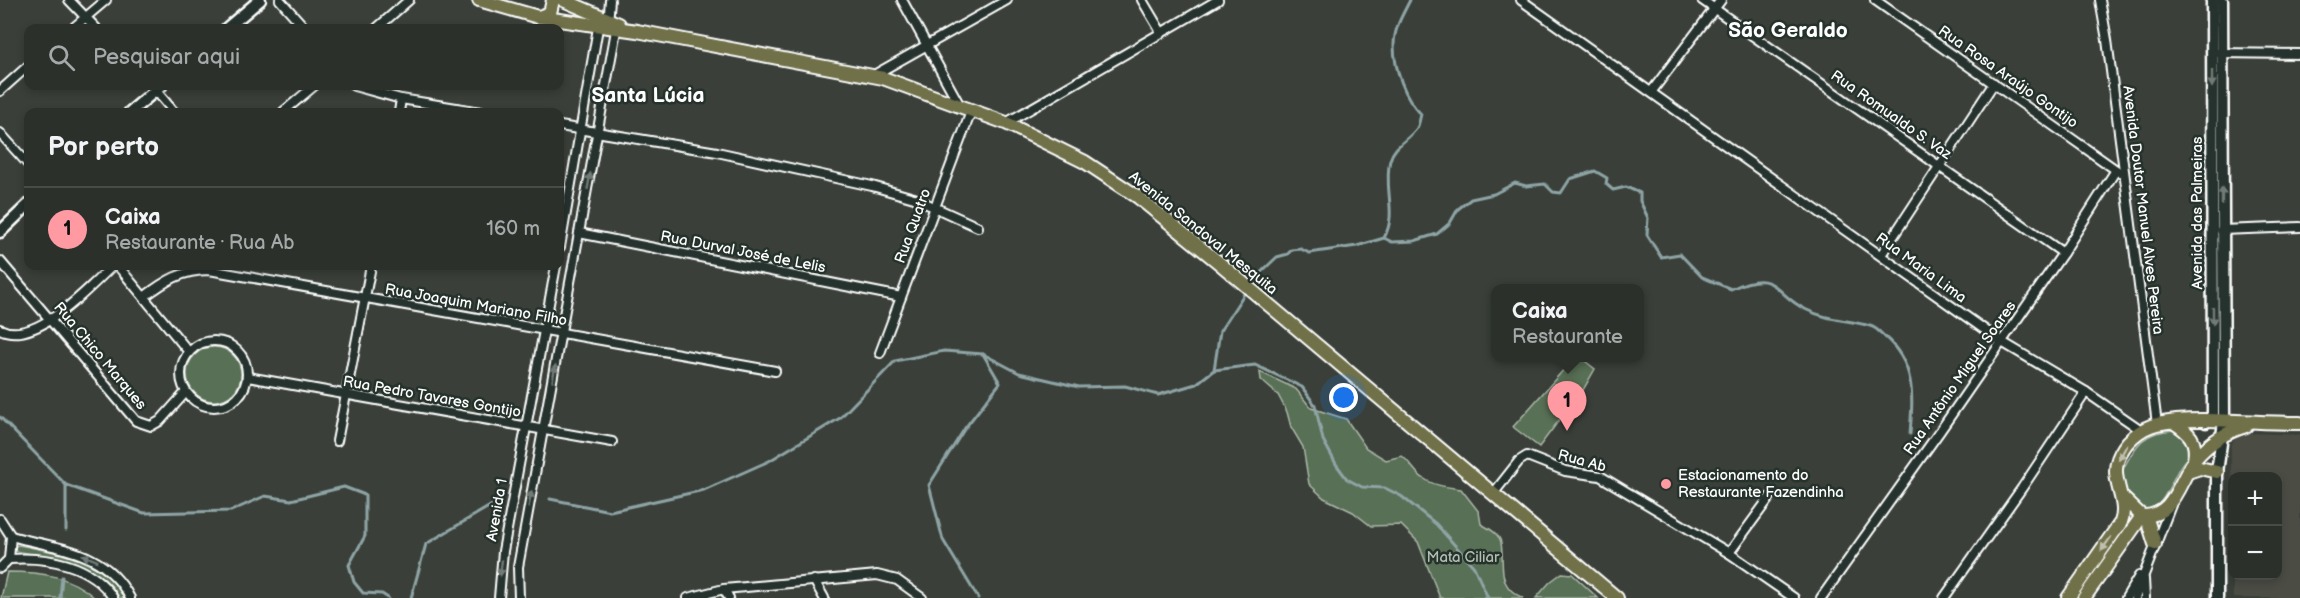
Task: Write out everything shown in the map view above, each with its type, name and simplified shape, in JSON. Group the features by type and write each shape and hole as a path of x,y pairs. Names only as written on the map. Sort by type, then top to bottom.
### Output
{"main road":[{"path":"232,24 260,0"},
{"name":"Avenida Sandoval Mesquita","path":"479,0 538,17 605,22 637,31 873,76 960,104 1006,123 1085,162 1138,197 1617,598"},
{"path":"538,17 550,13 553,0"},
{"path":"563,0 605,22"},
{"name":"Avenida das Palmeiras","path":"2206,422 2213,415 2217,230 2217,53 2212,0"},
{"name":"Avenida das Palmeiras","path":"2217,53 2222,0"},
{"path":"134,108 153,90"},
{"path":"0,232 24,209"},
{"name":"Avenida das Palmeiras","path":"2217,230 2224,422 2217,472"},
{"path":"2173,422 2189,433 2194,442 2194,460"},
{"path":"2068,598 2121,522 2124,511 2118,492 2118,459 2131,438 2141,430 2157,424 2173,422 2300,423"},
{"path":"2084,598 2142,516 2158,514 2174,498 2194,460 2215,439 2253,424"},
{"path":"2188,472 2200,468 2217,472 2217,598"},
{"path":"2118,492 2129,507 2142,516 2152,531 2155,544"}],"street":[{"path":"69,0 92,24"},
{"path":"78,24 106,0"},
{"path":"280,0 301,24"},
{"path":"382,24 409,0"},
{"path":"564,215 580,130 610,0"},
{"path":"902,0 960,104"},
{"path":"873,76 1007,0"},
{"path":"1142,0 1161,32"},
{"path":"1006,123 1218,0"},
{"name":"Rua Maria Lima","path":"1521,0 1652,91 2001,342 2086,392 2141,430"},
{"name":"Rua Romualdo S. Vaz","path":"1702,0 2063,253"},
{"path":"1652,91 1721,0"},
{"name":"Rua Rosa Araújo Gontijo","path":"1875,0 2125,176"},
{"name":"Avenida Doutor Manuel Alves Pereira","path":"2100,0 2157,424"},
{"name":"Avenida 1","path":"519,598 518,567 598,133 605,22"},
{"path":"2217,53 2300,54"},
{"path":"0,91 24,70"},
{"path":"1881,255 1994,83"},
{"path":"158,90 171,108"},
{"path":"289,108 309,90"},
{"path":"368,90 401,99 456,108"},
{"path":"400,108 401,99"},
{"name":"Rua Quatro","path":"880,353 972,109"},
{"path":"564,127 717,152 873,186 935,206 978,227"},
{"path":"0,133 24,160"},
{"name":"Rua Antônio Miguel Soares","path":"1821,598 2063,253 2116,170"},
{"path":"2217,230 2300,227"},
{"name":"Rua Durval José de Lelis","path":"579,233 901,297"},
{"name":"Rua Chico Marques","path":"0,261 136,421 151,426 160,421 186,392"},
{"path":"2,332 25,331 51,320 107,270"},
{"path":"121,270 189,352"},
{"name":"Rua Joaquim Mariano Filho","path":"144,297 163,282 181,274 209,270 365,300 775,371"},
{"path":"336,441 347,396 370,270"},
{"name":"Avenida 1","path":"499,598 503,551 555,270"},
{"path":"208,342 229,345 244,361 248,376 241,392 224,405 203,405 186,392 181,372 189,352 208,342"},
{"name":"Rua Pedro Tavares Gontijo","path":"248,376 347,396 612,442"},
{"path":"1944,598 2086,392"},
{"name":"Rua Ab","path":"1493,494 1519,461 1527,456 1565,471 1600,476 1729,553 1794,598"},
{"path":"1729,553 1770,497"},
{"path":"2135,598 2174,498"},
{"path":"0,519 11,536 9,559 0,568"},
{"path":"11,536 60,547 98,561 121,580 130,598"},
{"path":"9,559 33,557 91,574 113,598"},
{"path":"2126,598 2151,557"},
{"path":"2144,573 2145,598"},
{"path":"687,598 724,589 877,575 897,580 922,598"},
{"path":"814,580 824,598"},
{"path":"724,589 729,598"}],"shaded area":[{"path":"2243,433 2300,435 2300,598 2233,598 2233,580 2282,580 2282,472 2231,472 2231,445 2238,435"}],"green space":[{"path":"214,347 224,349 233,355 239,364 241,374 239,384 233,393 224,399 214,401 204,399 195,393 189,384 187,374 189,364 195,355 204,349"},
{"path":"1570,362 1586,362 1595,369 1567,418 1560,419 1539,447 1513,427"},
{"name":"Mata Ciliar","path":"1260,372 1296,389 1311,408 1346,419 1366,448 1386,460 1402,456 1427,481 1461,489 1479,512 1481,524 1500,540 1505,581 1514,593 1523,598 1440,598 1418,542 1401,525 1371,526 1353,512 1324,498 1309,484 1303,447 1291,427 1287,412 1278,395 1261,380"},
{"path":"2174,430 2184,433 2192,451 2191,455 2184,461 2161,502 2145,510 2134,505 2127,498 2122,471 2136,447 2147,437"},
{"path":"18,545 64,555 93,566 117,585 126,598 119,598 111,586 88,569 59,559 15,551 13,547"},
{"path":"7,572 54,576 75,584 95,598 1,598"},
{"path":"1562,573 1572,574 1598,598 1536,598 1550,582"}],"waterway":[{"path":"1384,238 1390,219 1388,181 1390,160 1398,146 1417,128 1421,114 1405,92 1398,73 1394,45 1399,21 1410,0"},
{"path":"1256,277 1277,257 1288,254 1291,250 1301,249 1309,253 1357,246 1384,238 1392,242 1414,241 1437,234 1450,223 1458,209 1471,199 1494,194 1515,183 1526,186 1545,184 1553,192 1561,193 1570,179 1595,171 1607,178 1606,184 1613,190 1626,187 1640,193 1640,201 1648,218 1647,235 1661,257 1680,254 1702,277 1731,289 1747,283 1767,282 1807,310 1830,318 1874,327 1894,347 1907,369 1912,393 1910,434"},
{"path":"550,499 610,511 704,490 769,461 840,418 895,361 944,351 983,354 1019,373 1079,387 1125,386 1158,395 1196,384 1214,370 1220,331 1244,294"},
{"path":"978,598 943,540 929,485 965,428 1000,383 983,354"},
{"path":"1214,370 1255,365 1302,387 1315,405 1323,440 1347,479 1362,487 1385,488 1401,496 1436,524 1474,567 1488,598"},
{"path":"0,417 66,485 144,513 231,511 265,496 291,500 344,487 365,495 365,536 349,565 354,582 363,593 382,594 388,598"},
{"path":"66,485 66,530"},
{"path":"411,598 426,544 497,502"},
{"path":"60,598 62,577"}],"place":[{"name":"Caixa","path":"1567,431"},
{"name":"Estacionamento do Restaurante Fazendinha","path":"1666,484"}],"district":[{"name":"São Geraldo","path":"1788,30"},
{"name":"Santa Lúcia","path":"648,95"}]}
